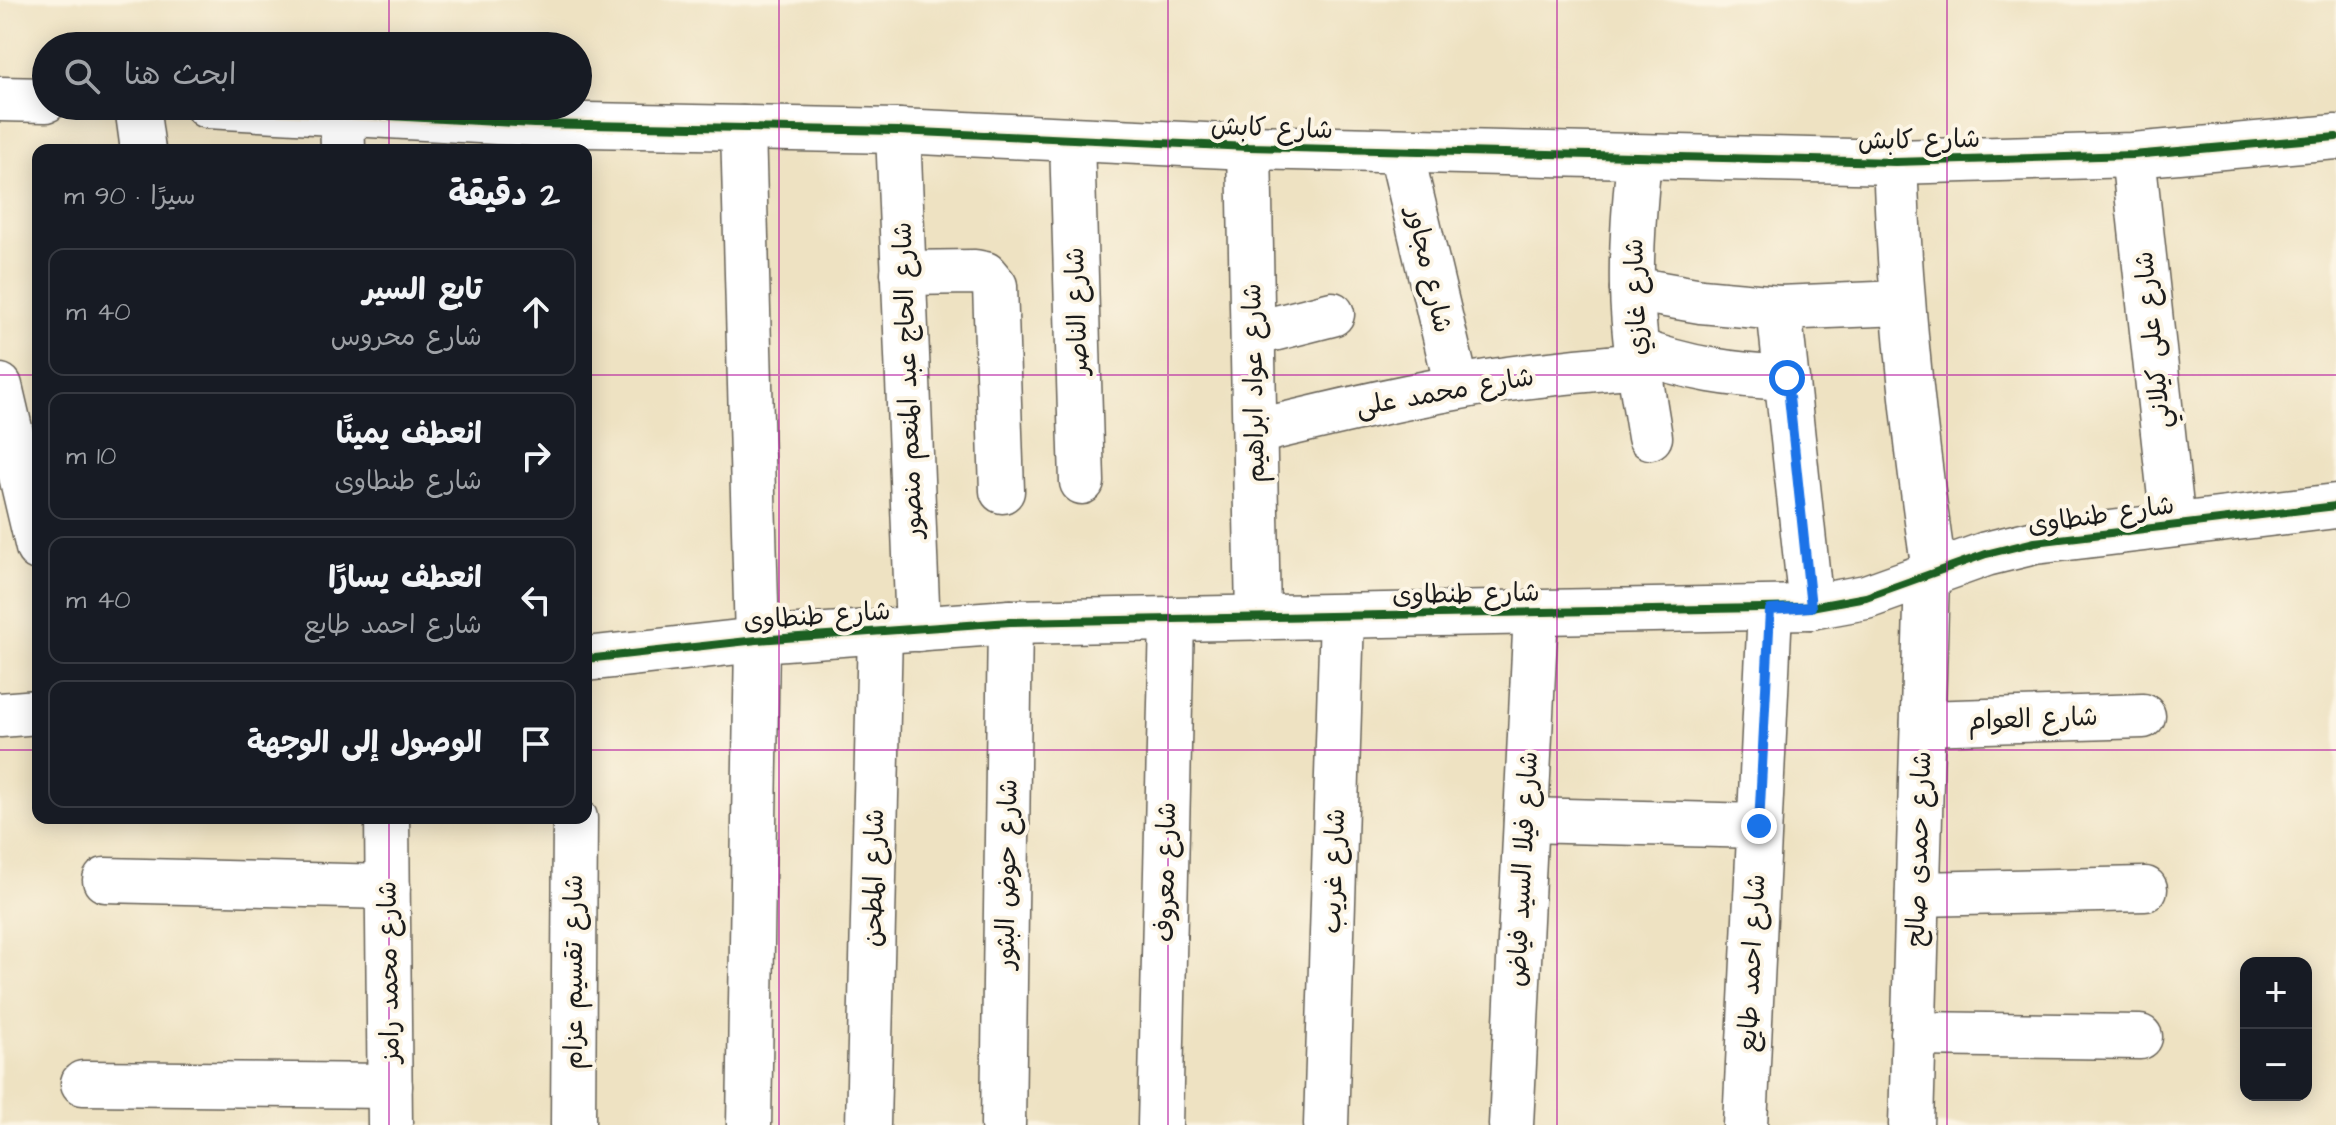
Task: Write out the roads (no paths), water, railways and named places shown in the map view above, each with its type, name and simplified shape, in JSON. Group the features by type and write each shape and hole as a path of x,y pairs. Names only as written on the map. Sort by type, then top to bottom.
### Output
{"street":[{"path":"0,99 32,100"},
{"path":"139,120 142,144"},
{"name":"شارع كابش","path":"280,120 342,132 534,137 743,128 898,131 1401,152 1895,162 2133,155 2336,138"},
{"path":"743,128 757,640 749,1125"},
{"name":"شارع الحاج عبد المنعم منصور","path":"898,131 903,273 899,630"},
{"name":"شارع الناصر","path":"1072,140 1082,482"},
{"name":"شارع عواد ابراهيم","path":"1249,147 1258,618"},
{"name":"شارع مجاور","path":"1401,152 1457,387"},
{"name":"شارع على كيلاني","path":"2133,155 2173,525"},
{"name":"شارع غازي","path":"1639,157 1633,223 1632,289 1637,358 1650,437"},
{"name":"شارع حمدى صالح","path":"1895,162 1902,303 1930,572 1911,1125"},
{"path":"903,273 975,272 985,274 995,286 1002,491"},
{"path":"1632,289 1701,301 1779,308 1902,303"},
{"name":"شارع احمد طايع","path":"1745,1125 1759,826 1790,609 1787,378 1779,308"},
{"path":"1253,334 1332,314"},
{"path":"1637,358 1733,375 1787,378"},
{"name":"شارع محمد على","path":"1255,432 1355,407 1457,387 1637,358"},
{"path":"11,408 32,517"},
{"name":"شارع طنطاوى","path":"592,658 757,640 1010,622 1790,609 1866,597 1930,572 2035,542 2336,506"},
{"name":"شارع فيلا السيد فياض","path":"1511,1125 1536,612"},
{"name":"شارع غريب","path":"1326,1125 1342,616"},
{"name":"شارع معروف","path":"1160,1125 1172,620"},
{"name":"شارع حوض البثور","path":"1003,1125 1010,622"},
{"name":"شارع المطحن","path":"868,1125 899,630"},
{"path":"0,715 32,712"},
{"name":"شارع العوام","path":"1923,723 2143,716"},
{"path":"1526,820 1759,826"},
{"name":"شارع محمد رامز","path":"387,824 390,1106"},
{"name":"شارع تقسيم عزام","path":"573,1125 575,824"},
{"path":"105,880 388,887"},
{"path":"1918,894 2145,889"},
{"path":"1913,1034 2140,1037"},
{"path":"83,1083 390,1106"}]}
